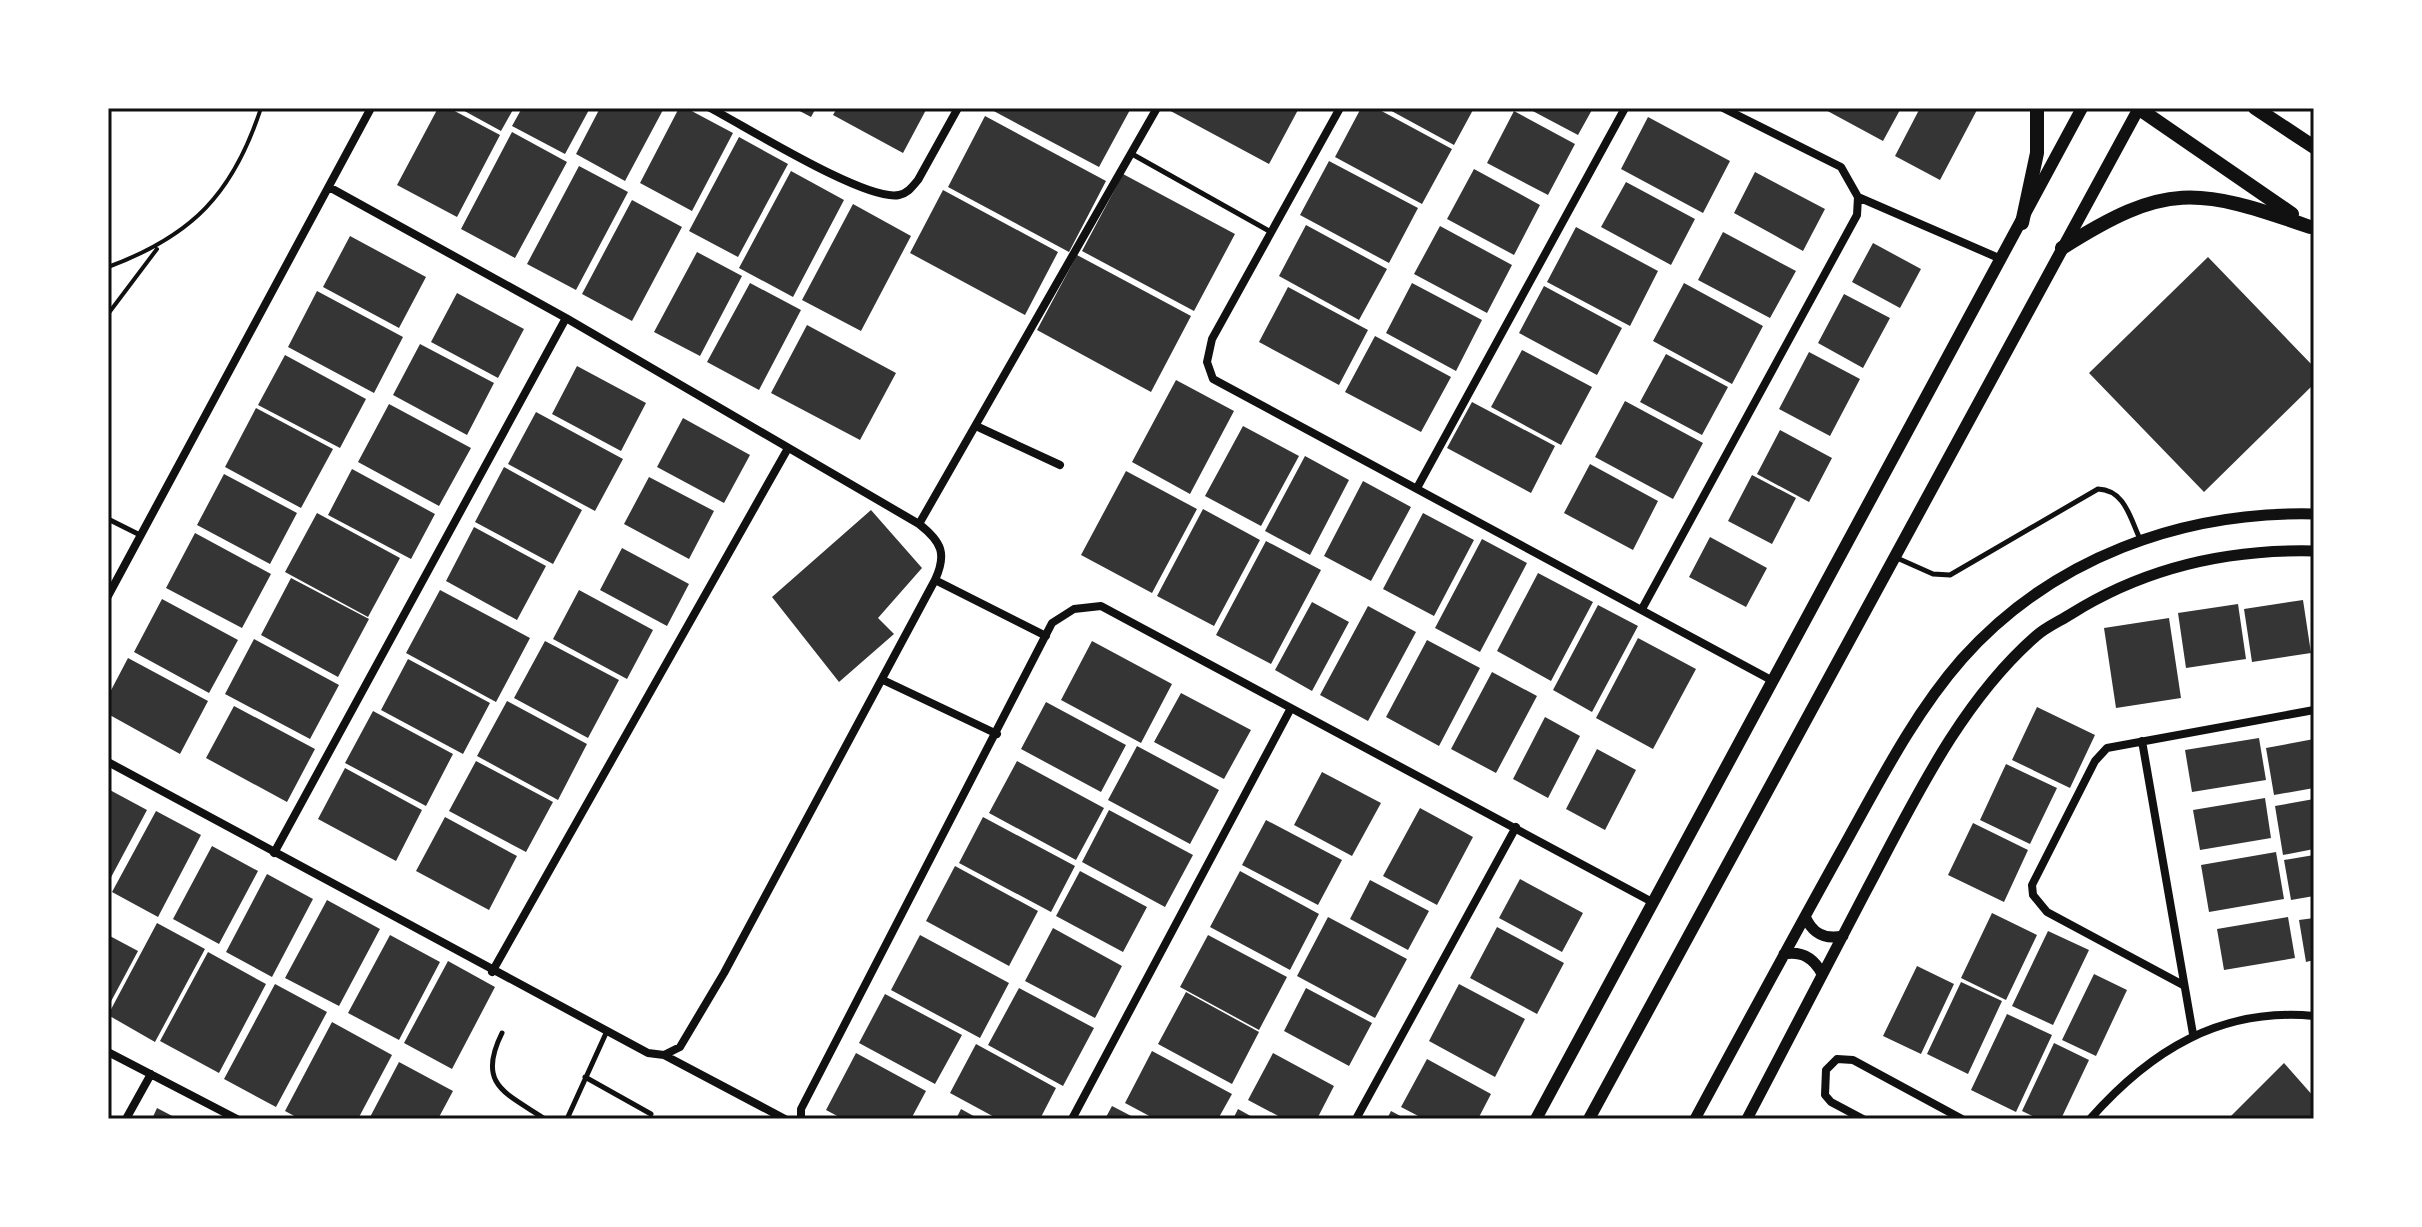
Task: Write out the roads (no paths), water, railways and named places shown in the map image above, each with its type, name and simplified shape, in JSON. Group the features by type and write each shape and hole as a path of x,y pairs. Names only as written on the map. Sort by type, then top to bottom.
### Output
{"main road":[{"path":"2022,223 2037,153 2037,108"},
{"path":"1536,1119 2082,108"},
{"path":"1589,1119 2138,108 2312,228"},
{"path":"2255,108 2314,147"},
{"path":"2062,248 2110,218 2151,201 2196,196 2245,204 2312,228"}],"street":[{"path":"108,596 371,108"},
{"path":"710,108 861,189 892,195 909,190 918,180 958,108"},
{"path":"919,524 1157,108"},
{"path":"1340,108 1212,339 1209,371 1213,379 1773,681"},
{"path":"1417,488 1625,108"},
{"path":"1642,609 1857,215 1858,197 1841,167 1723,108"},
{"path":"329,187 566,318 787,450 919,524 936,538 943,550 942,565 935,580 724,973 680,1047 664,1055"},
{"path":"1858,197 2001,259"},
{"path":"274,853 566,318"},
{"path":"976,426 1060,465"},
{"path":"492,972 787,450"},
{"path":"1695,1119 1805,916 1920,715 1962,659 2014,610 2076,567 2140,539 2197,522 2265,513 2314,514"},
{"path":"1747,1119 1912,803 1990,685 2036,635 2103,594 2163,568 2215,557 2280,550 2314,551"},
{"path":"935,580 1046,636"},
{"path":"801,1119 801,1109 1052,623 1074,609 1101,606 1654,903"},
{"path":"883,680 997,734"},
{"path":"1072,1119 1291,708"},
{"path":"2183,985 2047,912 2033,895 2032,885 2100,754 2107,748 2314,710"},
{"path":"2142,741 2193,1034"},
{"path":"108,762 492,972 648,1053 664,1055 785,1119"},
{"path":"1356,1119 1516,827"},
{"path":"1805,916 1815,932 1833,938 1843,936"},
{"path":"1784,954 1793,952 1811,959 1822,974"},
{"path":"2090,1119 2118,1087 2193,1034 2243,1018 2290,1014 2314,1016"},
{"path":"108,1052 237,1119"},
{"path":"1863,1119 1831,1102 1825,1095 1826,1070 1837,1059 1853,1060 1962,1119"},
{"path":"126,1119 151,1074"}],"lane":[{"path":"1132,154 1272,232"},
{"path":"1895,557 1916,568 1950,575 2098,489 2111,489 2120,497 2140,539"},
{"path":"108,519 141,536"},
{"path":"567,1119 608,1030"},
{"path":"502,1033 492,1054 491,1073 497,1087 545,1119"},
{"path":"585,1077 651,1114"}]}
